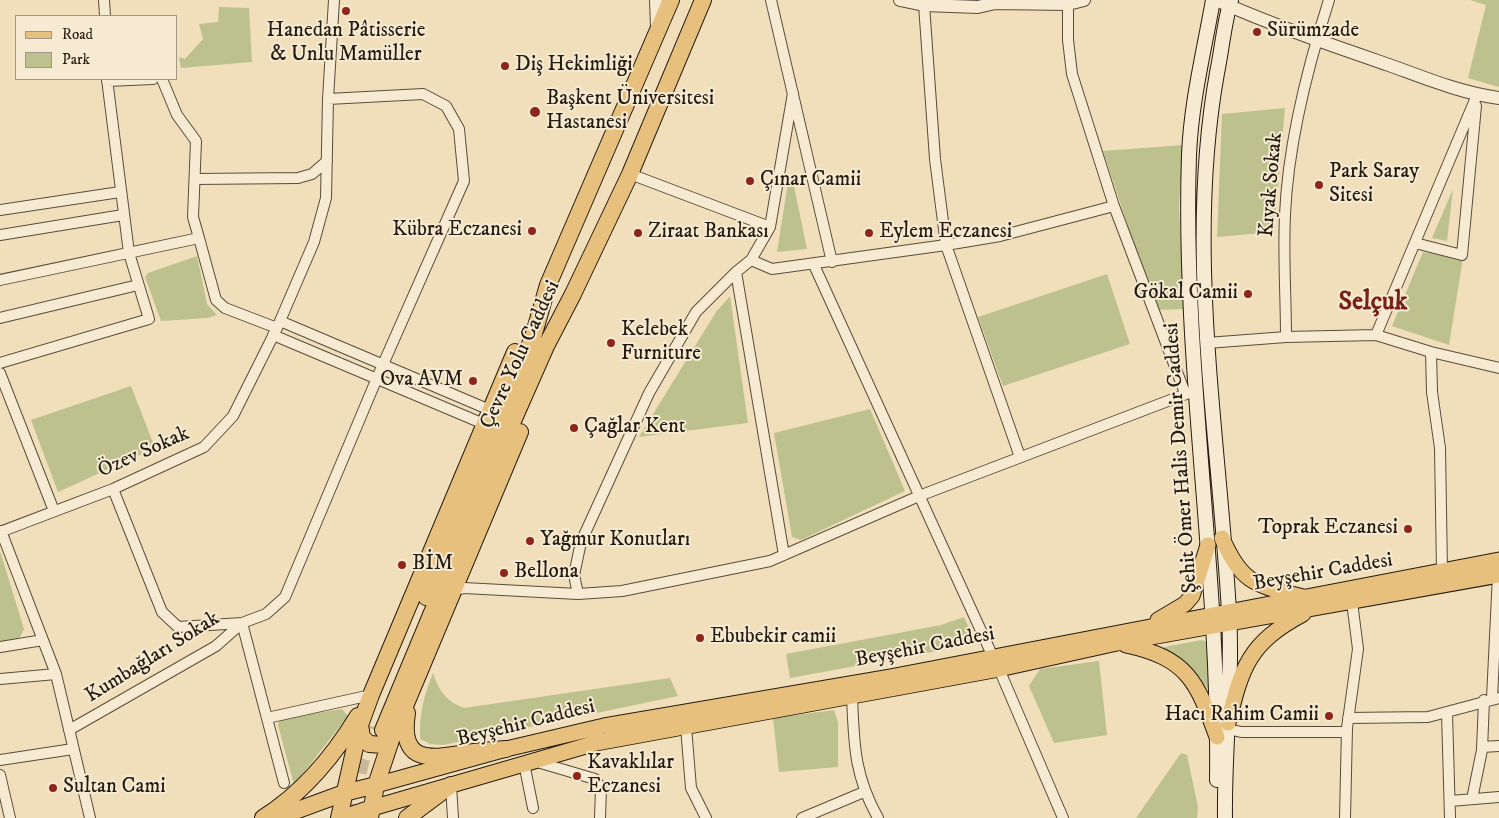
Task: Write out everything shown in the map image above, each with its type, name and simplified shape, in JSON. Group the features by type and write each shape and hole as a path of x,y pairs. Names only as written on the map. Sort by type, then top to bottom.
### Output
{"highway":[{"name":"Çevre Yolu Caddesi","path":"377,729 533,337 548,284 671,0"},
{"name":"Çevre Yolu Caddesi","path":"377,729 546,346 630,174 701,4"},
{"path":"263,818 293,797 318,772 352,727 370,695 487,417 524,332 548,284"},
{"path":"506,750 428,758 414,752 406,740 405,729 416,681 555,348 573,294"},
{"path":"341,818 344,793 377,729 416,681"},
{"path":"370,695 377,729 376,785 371,813"},
{"name":"Beyşehir Caddesi","path":"290,816 344,793 376,785"},
{"path":"408,818 451,785"},
{"name":"Beyşehir Caddesi","path":"341,818 371,813"}],"main road":[{"name":"Şehit Ömer Halis Demir Caddesi","path":"1215,0 1193,118 1190,154 1190,392 1208,545 1221,619"},
{"name":"Şehit Ömer Halis Demir Caddesi","path":"1221,619 1222,538 1208,343 1204,166 1208,122 1230,3"},
{"path":"1222,538 1231,559 1243,574 1259,585 1312,603"},
{"path":"1149,626 1185,604 1192,596 1208,545"},
{"name":"Beyşehir Caddesi","path":"376,785 604,726 1117,643 1221,619 1312,603 1442,571 1499,570"},
{"name":"Beyşehir Caddesi","path":"1312,603 1352,602 1499,570"},
{"path":"1216,818 1224,730 1238,684 1250,656 1265,638 1312,603"},
{"path":"1221,619 1224,818"},
{"name":"Beyşehir Caddesi","path":"371,813 422,793 596,743 852,696 1149,626 1221,619"},
{"path":"1117,643 1153,651 1181,669 1190,678 1224,730"},
{"path":"418,774 413,784 417,792 422,793"}],"street":[{"path":"104,0 104,15"},
{"name":"Özev Sokak","path":"90,818 56,674 0,531 113,488 204,447 233,416 277,328 314,242 326,198 328,99 334,0"},
{"path":"656,0 657,34"},
{"path":"771,0 794,92 832,262"},
{"path":"900,0 924,5 978,8 990,2 1068,4 1084,0"},
{"path":"1215,0 1230,3 1316,40 1477,95 1499,98"},
{"name":"Kıyak Sokak","path":"1286,337 1285,214 1299,109 1316,40 1329,0"},
{"path":"454,590 464,588 578,594 622,591 770,561 919,496 1190,392 1114,206 1072,74 1068,40 1068,4"},
{"path":"924,5 935,159 946,246 1020,457"},
{"path":"0,363 149,319 129,253 107,80"},
{"path":"162,80 176,115 196,142 193,217 216,300 224,308 383,364 487,417"},
{"path":"578,594 574,574 581,542 623,446 649,393 696,312 736,272 751,260 770,227 794,92"},
{"path":"113,488 162,612 178,627 242,623 266,614 284,597 383,364 464,181 459,129 446,106 424,94 328,99"},
{"path":"1376,335 1477,95"},
{"path":"1415,243 1462,255 1477,95"},
{"path":"195,179 298,178 312,174 327,161"},
{"path":"630,174 770,227"},
{"path":"0,210 120,192"},
{"path":"751,260 772,269 946,246 1000,236 1114,206"},
{"path":"0,235 123,215"},
{"path":"0,280 199,238"},
{"path":"814,264 996,663 1063,818"},
{"path":"736,272 784,555"},
{"path":"0,318 138,285"},
{"path":"277,328 377,378 487,417"},
{"path":"1208,343 1286,337 1376,335 1431,352 1499,368"},
{"path":"1431,352 1432,392 1440,448 1442,571"},
{"path":"0,373 54,511"},
{"path":"1472,799 1492,699 1499,570"},
{"path":"1345,818 1346,732 1358,649 1352,602"},
{"name":"Kumbağları Sokak","path":"69,730 216,646 242,623 284,783"},
{"path":"0,647 44,640"},
{"path":"0,679 56,674"},
{"path":"267,718 370,695"},
{"path":"852,696 854,747 864,792 878,818"},
{"path":"1348,718 1428,717 1492,699"},
{"path":"1447,713 1450,818"},
{"path":"686,727 691,788 706,818"},
{"path":"1224,730 1241,732 1346,732"},
{"path":"1482,747 1499,746"},
{"path":"0,760 73,749"},
{"path":"533,808 528,762 595,779 601,788 600,818"},
{"path":"0,775 10,818"},
{"path":"451,785 453,818"},
{"path":"802,818 864,792"},
{"path":"1450,801 1499,797"}],"green space":[{"path":"1470,0 1499,0 1499,87 1468,78 1486,5"},
{"path":"219,7 249,8 252,62 181,68 179,57 185,59 203,39 199,24 218,22"},
{"path":"1285,108 1274,232 1217,237 1222,114"},
{"path":"1183,145 1179,206 1184,309 1156,310 1103,151"},
{"path":"793,181 807,249 777,252 788,182"},
{"path":"1453,189 1447,241 1432,238"},
{"path":"1423,252 1463,258 1449,345 1392,326"},
{"path":"197,256 207,304 217,315 208,318 161,321 145,277 148,273"},
{"path":"1107,274 1130,344 1003,386 978,317"},
{"path":"730,296 748,423 639,437 716,312"},
{"path":"131,386 155,448 58,492 31,420"},
{"path":"870,409 905,491 801,540 792,537 774,433"},
{"path":"0,551 24,629 19,639 0,642"},
{"path":"964,617 976,644 790,678 786,654 941,625"},
{"path":"1202,640 1213,644 1211,693 1190,666 1163,650 1164,647"},
{"path":"1099,661 1107,735 1054,743 1029,686 1040,669"},
{"path":"433,673 444,695 452,702 464,708 670,678 678,696 443,745 430,744 420,739 420,721 427,689"},
{"path":"342,709 348,716 294,785 278,725 280,719"},
{"path":"834,710 838,722 838,767 779,772 773,718"},
{"path":"1181,753 1187,755 1198,807 1197,818 1136,818"}],"tunnel":[{"path":"349,818 372,726"}],"place":[{"name":"Hanedan Pâtisserie & Unlu Mamüller","path":"346,11"},
{"name":"Sürümzade","path":"1257,32"},
{"name":"Diş Hekimliği","path":"505,66"},
{"name":"Başkent Üniversitesi Hastanesi","path":"535,112"},
{"name":"Çınar Camii","path":"750,181"},
{"name":"Park Saray Sitesi","path":"1319,185"},
{"name":"Kübra Eczanesi","path":"532,231"},
{"name":"Ziraat Bankası","path":"638,233"},
{"name":"Eylem Eczanesi","path":"869,233"},
{"name":"Gökal Camii","path":"1248,294"},
{"name":"Kelebek Furniture","path":"611,343"},
{"name":"Ova AVM","path":"473,381"},
{"name":"Çağlar Kent","path":"574,428"},
{"name":"Toprak Eczanesi","path":"1408,529"},
{"name":"Yağmur Konutları","path":"530,541"},
{"name":"BİM","path":"402,565"},
{"name":"Bellona","path":"504,573"},
{"name":"Ebubekir camii","path":"700,638"},
{"name":"Hacı Rahim Camii","path":"1329,716"},
{"name":"Kavaklılar Eczanesi","path":"577,776"},
{"name":"Sultan Cami","path":"53,788"}],"district":[{"name":"Selçuk","path":"1373,304"}]}
